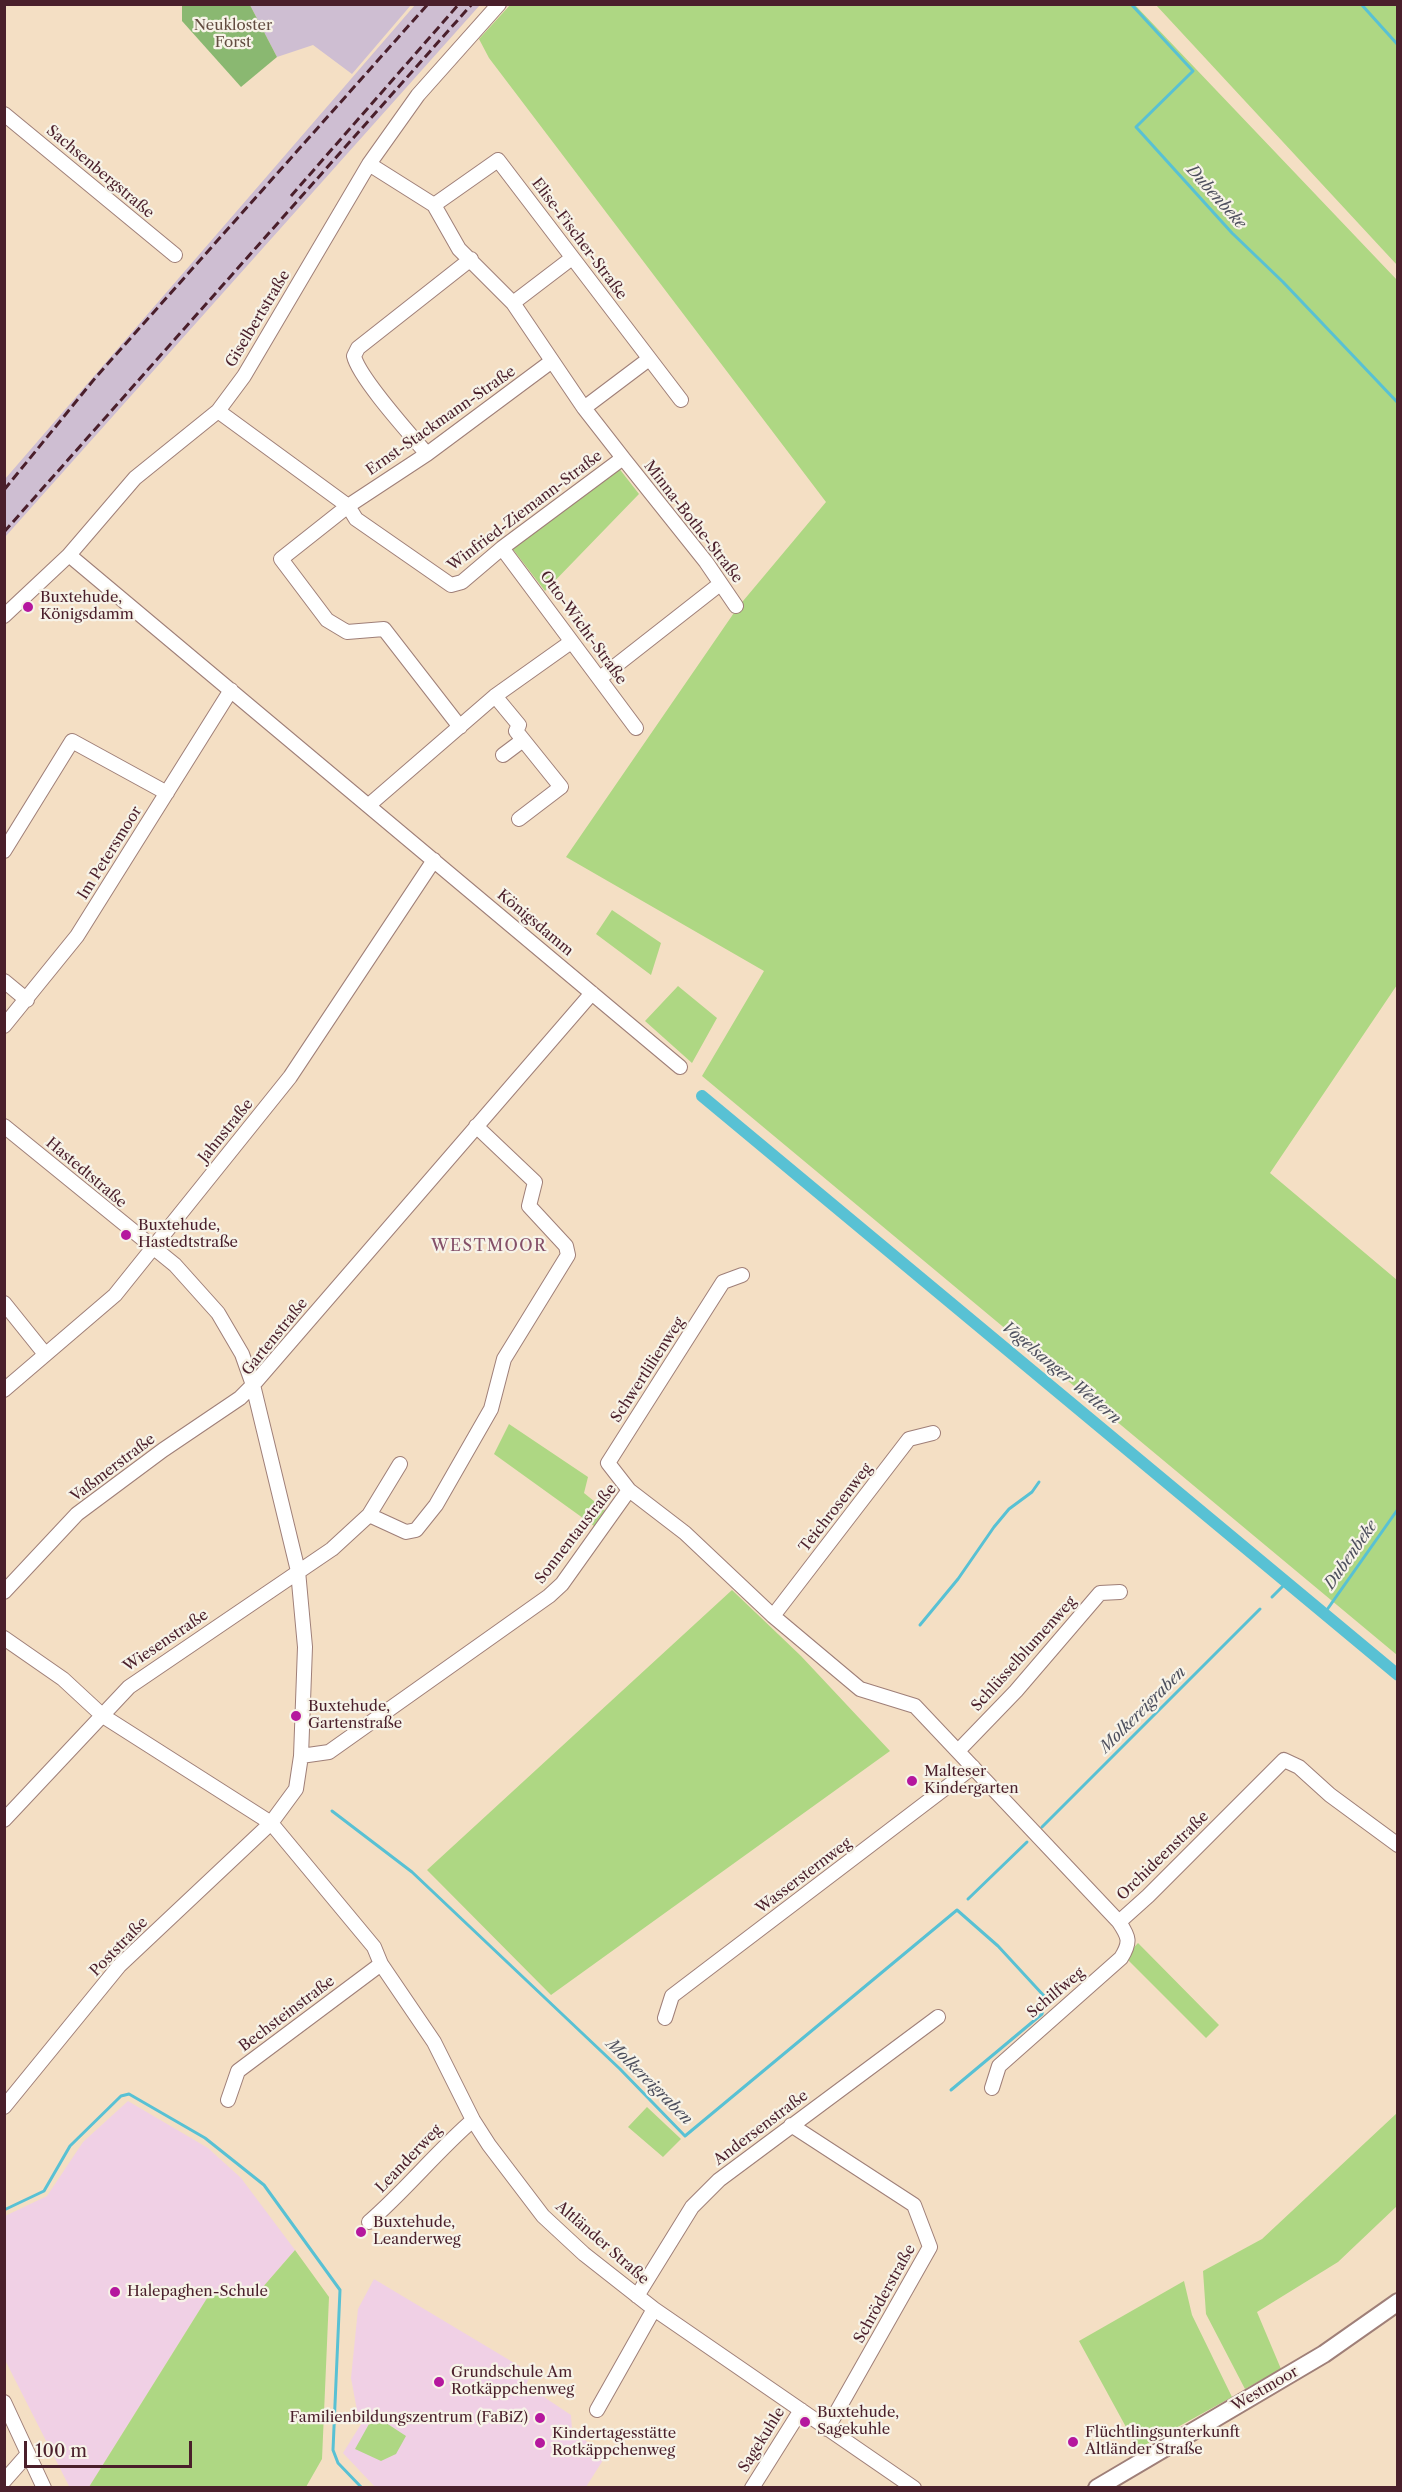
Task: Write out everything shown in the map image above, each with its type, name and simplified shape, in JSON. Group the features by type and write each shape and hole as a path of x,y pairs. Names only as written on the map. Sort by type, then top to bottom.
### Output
{"street":[{"name":"Giselbertstraße","path":"4,616 69,555 135,478 218,411 244,376 369,164 418,95 499,4"},
{"name":"Sachsenbergstraße","path":"4,114 175,255"},
{"name":"Elise-Fischer-Straße","path":"434,205 498,160 681,400"},
{"name":"Winfried-Ziemann-Straße","path":"218,411 348,506 356,519 450,585 462,582 502,548 623,458 584,408 513,303 459,249 434,205 369,164"},
{"path":"513,303 572,258"},
{"path":"427,454 359,369 354,356 358,348 366,341 471,259"},
{"path":"584,408 649,359"},
{"name":"Ernst-Stackmann-Straße","path":"460,727 384,629 347,632 327,620 281,559 348,506 427,454 552,361"},
{"name":"Minna-Bothe-Straße","path":"623,458 736,606"},
{"name":"Otto-Wicht-Straße","path":"502,548 636,728"},
{"name":"Königsdamm","path":"69,555 680,1067"},
{"path":"600,678 720,584"},
{"path":"369,805 495,696 570,642"},
{"name":"Im Petersmoor","path":"4,1026 77,936 231,690"},
{"path":"495,696 519,724 516,731 561,787 519,819"},
{"path":"503,755 523,740"},
{"path":"4,851 72,741 167,793"},
{"name":"Jahnstraße","path":"4,1390 115,1295 290,1077 434,860"},
{"path":"4,981 27,1000"},
{"name":"Gartenstraße","path":"271,1823 296,1789 301,1756 306,1647 298,1571 253,1385 592,993"},
{"name":"Hastedtstraße","path":"4,1126 175,1265 218,1313 242,1354 253,1385"},
{"path":"369,1515 406,1533 416,1530 436,1505 486,1417 504,1359 568,1255 566,1246 529,1206 535,1182 476,1126"},
{"name":"Schwertlilienweg","path":"630,1490 608,1463 723,1282 742,1275"},
{"path":"4,1303 45,1354"},
{"name":"Vaßmerstraße","path":"4,1592 77,1514 240,1398 253,1385"},
{"name":"Teichrosenweg","path":"773,1617 909,1439 933,1434"},
{"name":"Wiesenstraße","path":"4,1820 129,1687 332,1549 369,1515 400,1464"},
{"name":"Sonnentaustraße","path":"301,1756 329,1752 549,1596 562,1584 630,1490 685,1533 773,1617 860,1689 915,1706 920,1711"},
{"name":"Schlüsselblumenweg","path":"958,1751 1016,1691 1100,1593 1120,1592"},
{"name":"Altländer Straße","path":"4,1638 63,1679 103,1716 271,1823 374,1947 381,1964 434,2042 473,2120 507,2170 543,2216 584,2254 654,2309 914,2487"},
{"name":"Orchideenstraße","path":"920,1711 1119,1922 1284,1760 1299,1767 1330,1795 1398,1845"},
{"name":"Wassersternweg","path":"665,2018 672,1996 973,1767"},
{"name":"Poststraße","path":"4,2107 119,1966 271,1823"},
{"name":"Schilfweg","path":"992,2088 999,2066 1122,1958 1129,1945 1128,1936 1119,1922"},
{"name":"Bechsteinstraße","path":"228,2100 238,2071 381,1964"},
{"name":"Andersenstraße","path":"637,2296 692,2206 719,2180 938,2017"},
{"name":"Leanderweg","path":"369,2222 393,2200 446,2143 473,2120"},
{"name":"Schröderstraße","path":"791,2126 914,2205 930,2247 827,2428"},
{"name":"Westmoor","path":"1097,2487 1324,2355 1398,2302"},
{"path":"597,2410 654,2309"},
{"path":"4,2402 44,2487"},
{"name":"Sagekuhle","path":"752,2487 801,2410"},
{"path":"4,2481 27,2455"}],"shaded area":[{"path":"250,5 411,5 352,74 313,45 277,57"},
{"path":"415,5 480,5 5,537 5,479"},
{"name":"Halepaghen-Schule","path":"128,2101 208,2148 241,2178 295,2250 262,2288 243,2288 209,2295 89,2487 69,2486 5,2360 5,2216 47,2196 83,2142"},
{"name":"Grundschule Am Rotkäppchenweg","path":"374,2279 531,2373 526,2385 571,2415 572,2429 605,2457 586,2487 376,2488 343,2453 363,2421 358,2416 351,2378 358,2309"}],"green space":[{"name":"Neukloster Forst","path":"182,5 250,5 277,57 241,87 182,21"},
{"path":"510,5 1135,5 1397,280 1397,985 1270,1173 1397,1280 1397,1655 702,1076 764,971 566,857 738,607 826,502 489,58 479,39"},
{"path":"1156,5 1397,5 1397,265"},
{"path":"618,467 639,494 545,591 512,548"},
{"path":"612,910 661,943 651,975 596,934"},
{"path":"678,986 717,1018 692,1063 645,1021"},
{"path":"509,1424 588,1477 584,1493 605,1510 594,1526 494,1454"},
{"path":"732,1590 801,1656 890,1751 551,1995 427,1870"},
{"path":"1138,1943 1219,2025 1206,2038 1125,1957"},
{"path":"647,2107 681,2139 663,2157 628,2127"},
{"path":"1397,2113 1397,2206 1338,2262 1257,2312 1281,2369 1245,2389 1206,2314 1203,2271 1262,2239"},
{"path":"295,2250 329,2297 322,2459 306,2487 89,2487 209,2295 262,2288"},
{"path":"1184,2281 1192,2315 1232,2397 1138,2449 1079,2341"},
{"path":"374,2415 406,2436 396,2454 381,2461 355,2449"}],"waterway":[{"name":"Dubenbeke","path":"1131,4 1193,71 1136,127 1232,233 1283,282 1398,403"},
{"path":"1361,4 1398,45"},
{"name":"Vogelsanger Wettern","path":"702,1096 1398,1675"},
{"path":"920,1625 958,1579 994,1527 1009,1509 1032,1492 1039,1482"},
{"name":"Dubenbeke","path":"1324,1614 1398,1509"},
{"name":"Molkereigraben","path":"1272,1597 1286,1583"},
{"name":"Molkereigraben","path":"1042,1827 1260,1609"},
{"name":"Molkereigraben","path":"332,1811 412,1872 620,2069 685,2136 957,1910 998,1946 1045,1997 1042,2014 951,2090"},
{"name":"Molkereigraben","path":"968,1899 1027,1842"},
{"path":"4,2210 44,2191 70,2146 121,2096 129,2094 205,2138 264,2185 340,2290 333,2450 338,2463 362,2488"}],"railway":[{"path":"4,490 96,377 428,4"},
{"path":"291,196 459,4"},
{"path":"4,532 472,4"}],"place":[{"name":"Buxtehude, Königsdamm","path":"28,607"},
{"name":"Buxtehude, Hastedtstraße","path":"126,1235"},
{"name":"Buxtehude, Gartenstraße","path":"296,1716"},
{"name":"Malteser Kindergarten","path":"912,1781"},
{"name":"Buxtehude, Leanderweg","path":"361,2232"},
{"name":"Halepaghen-Schule","path":"115,2292"},
{"name":"Grundschule Am Rotkäppchenweg","path":"439,2382"},
{"name":"Familienbildungszentrum (FaBiZ)","path":"540,2418"},
{"name":"Buxtehude, Sagekuhle","path":"805,2422"},
{"name":"Flüchtlingsunterkunft Altländer Straße","path":"1073,2442"},
{"name":"Kindertagesstätte Rotkäppchenweg","path":"540,2443"}],"district":[{"name":"WESTMOOR","path":"489,1246"}]}
